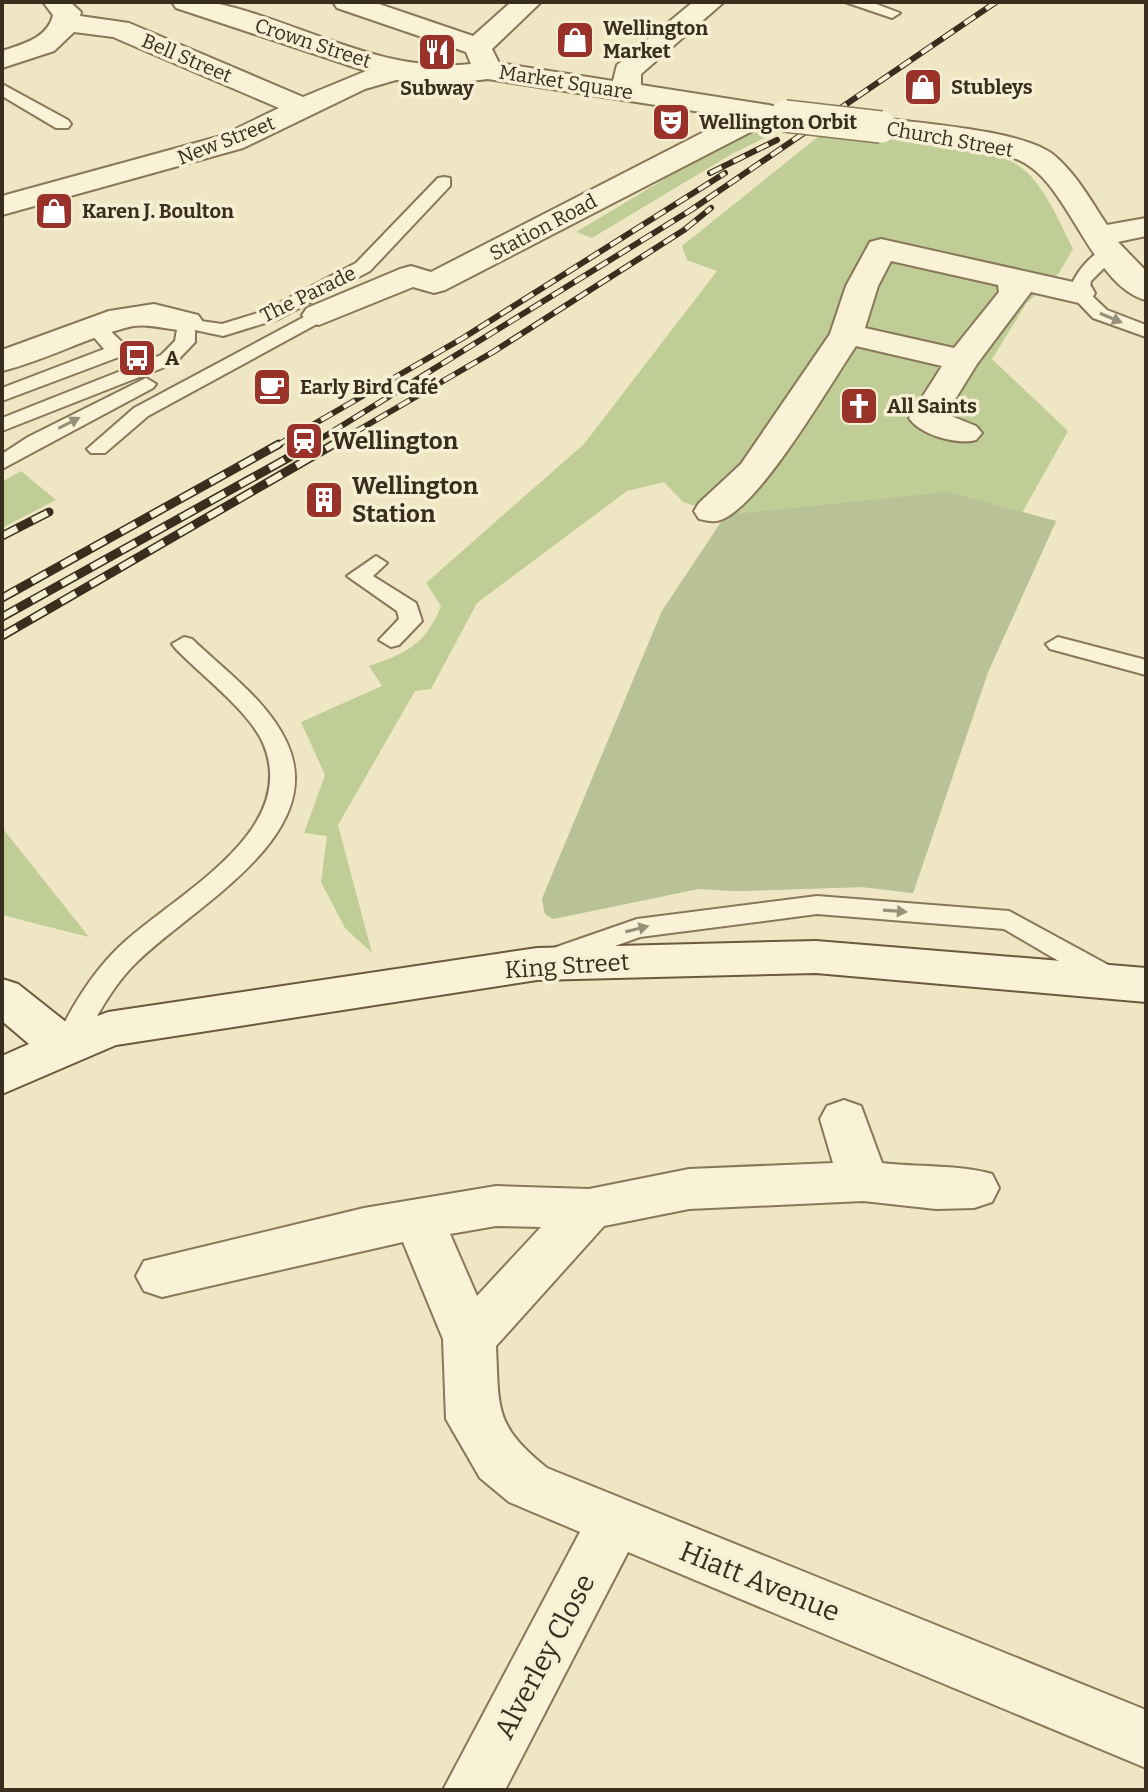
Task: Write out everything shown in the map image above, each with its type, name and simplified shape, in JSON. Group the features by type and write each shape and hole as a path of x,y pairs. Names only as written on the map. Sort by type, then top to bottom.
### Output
{"street":[{"path":"2,60 57,39 66,23 67,12 45,2"},
{"path":"347,2 483,58 527,2"},
{"path":"634,93 627,89 627,71 710,2"},
{"path":"119,29 166,7"},
{"name":"Crown Street","path":"166,7 395,71"},
{"name":"Bell Street","path":"66,23 119,29 304,108"},
{"name":"Market Square","path":"446,75 483,58 634,93 773,115"},
{"name":"New Street","path":"2,206 198,154 262,130 355,83 395,71 446,75"},
{"name":"Church Street","path":"773,115 974,139 1034,155 1049,165 1103,245 1146,290"},
{"name":"Station Road","path":"319,315 411,276 434,283 773,115"},
{"path":"1103,245 1146,227"},
{"path":"712,511 754,472 847,334 862,286 881,249 1014,276 1079,293"},
{"path":"964,433 926,418 962,360 1015,293 1014,276"},
{"name":"The Parade","path":"2,361 121,318 154,314 185,332"},
{"path":"847,334 962,360"},
{"name":"King Street","path":"2,1076 122,1026 537,964 816,957 1132,984"},
{"path":"2,996 66,1048"},
{"path":"844,1119 863,1181"},
{"path":"162,1276 364,1228 496,1206 589,1209 689,1189 863,1181 955,1188"},
{"path":"469,1339 589,1209"},
{"name":"Hiatt Avenue","path":"420,1221 469,1339 473,1419 499,1461 528,1485 1146,1739"},
{"name":"Alverley Close","path":"473,1790 615,1521"}],"lane":[{"path":"853,2 892,13"},
{"path":"2,89 62,124"},
{"name":"The Parade","path":"185,332 223,330 259,319 363,267 444,182"},
{"path":"1103,245 1082,279 1079,293 1088,306 1108,319 1146,331"},
{"path":"98,449 141,412 319,315"},
{"path":"2,395 112,353 116,346 95,327"},
{"path":"2,425 168,359 185,332"},
{"path":"2,463 35,441 171,371 185,332"},
{"path":"367,569 408,608 411,621 391,640"},
{"path":"66,1048 83,1008 129,952 218,881 269,827 284,778 275,743 237,698 184,644"},
{"path":"1058,644 1145,664"}],"green space":[{"path":"775,125 787,127 732,154 592,238 576,232 728,141"},
{"path":"824,132 923,139 997,155 1016,164 1034,180 1073,249 1059,273 1026,304 992,359 1068,431 1022,513 1056,521 988,672 913,893 862,887 737,891 698,889 553,919 545,914 542,899 662,611 725,516 683,502 664,482 627,491 477,603 431,689 415,691 338,825 372,953 345,928 321,882 327,836 304,833 325,775 301,722 382,686 369,666 414,645 429,630 441,606 426,583 584,444 717,271 687,260 682,246"},
{"path":"21,471 56,500 2,528 2,482"},
{"path":"947,492 1056,521 988,672 913,893 862,887 737,891 698,889 553,919 545,914 542,899 662,611 726,515"},
{"path":"2,828 4,830 89,937 2,915"}],"railway":[{"path":"309,446 691,210 996,2"},
{"path":"710,173 777,140"},
{"path":"276,446 463,338 725,173"},
{"path":"331,446 493,352 684,230 711,208"},
{"path":"2,598 279,444"},
{"path":"2,617 313,444"},
{"path":"2,636 334,444"},
{"path":"2,536 49,512"}],"place":[{"name":"Wellington Market","path":"575,40"},
{"name":"Subway","path":"437,52"},
{"name":"Stubleys","path":"923,87"},
{"name":"Wellington Orbit","path":"671,122"},
{"name":"Karen J. Boulton","path":"54,211"},
{"name":"A","path":"137,358"},
{"name":"Early Bird Café","path":"272,387"},
{"name":"All Saints","path":"859,406"},
{"name":"Wellington","path":"304,441"},
{"name":"Wellington Station","path":"324,500"}]}
